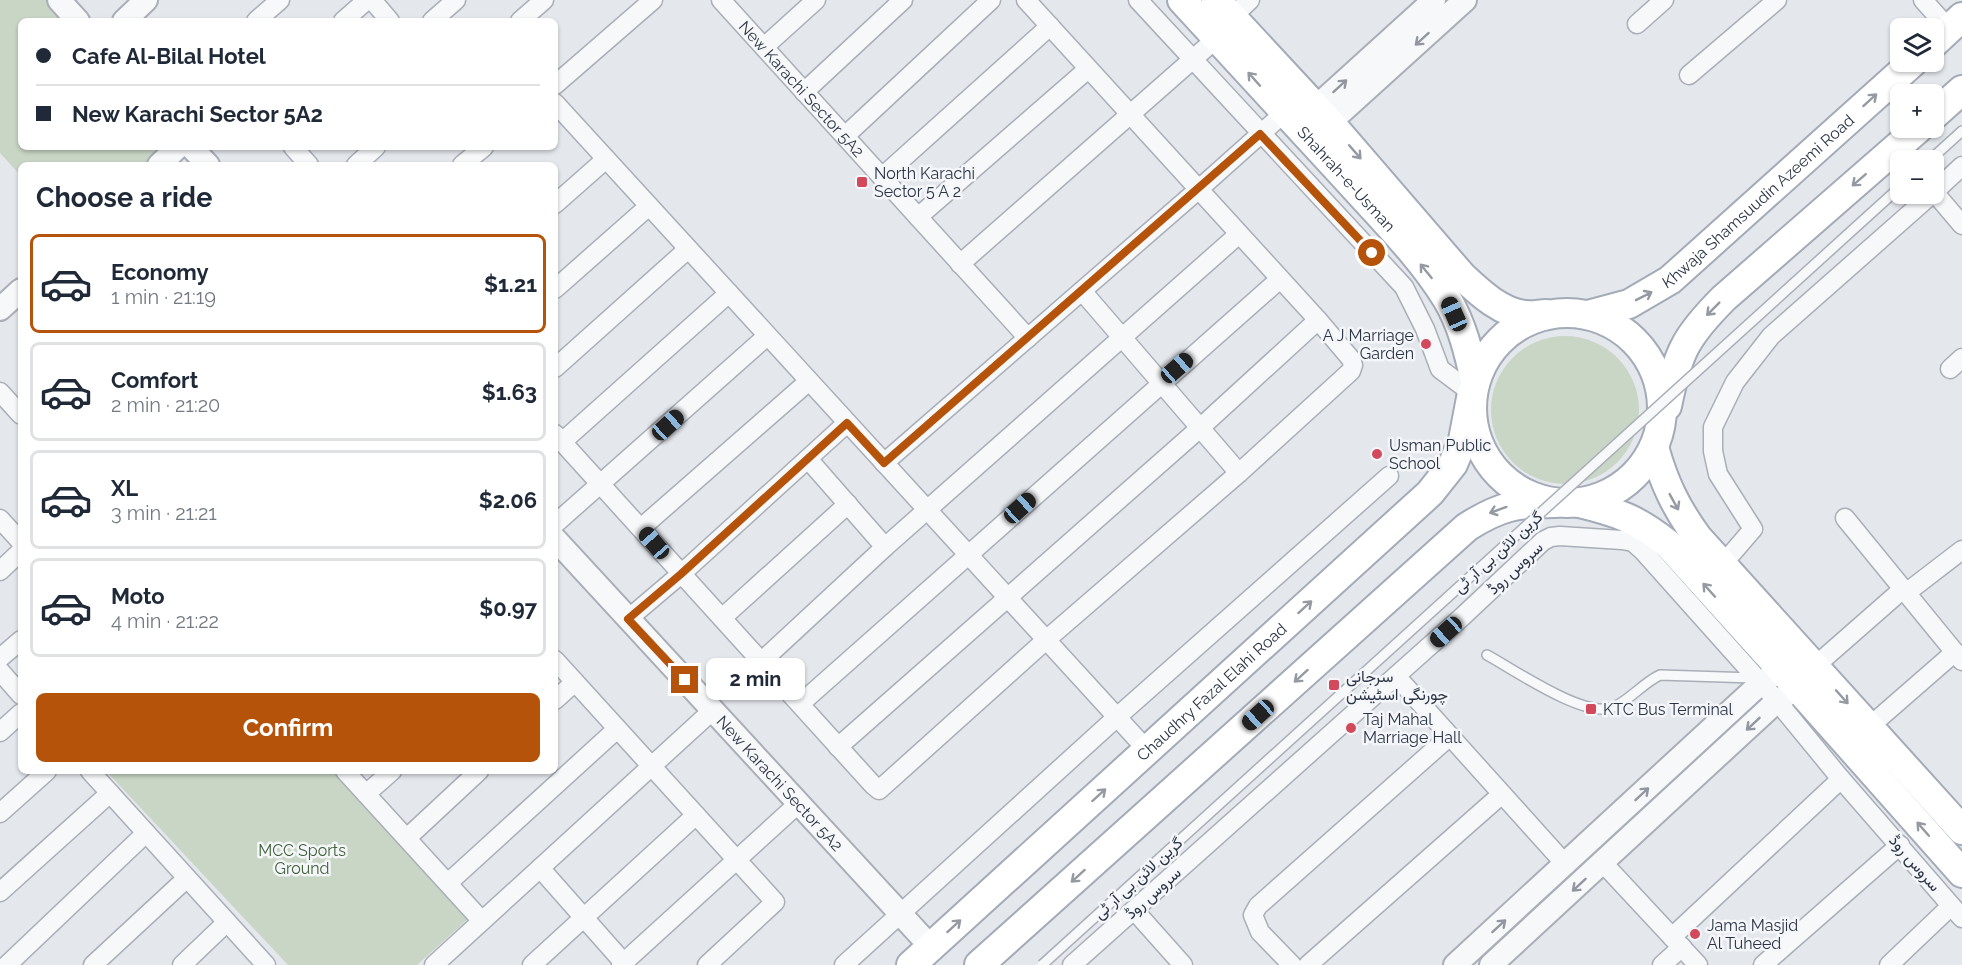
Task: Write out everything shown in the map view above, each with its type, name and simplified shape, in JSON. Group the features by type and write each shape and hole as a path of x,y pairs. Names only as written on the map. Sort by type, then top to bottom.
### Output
{"main road":[{"name":"Shahrah-e-Usman","path":"1182,0 1229,14 1307,122 1431,276 1448,301 1470,354 1474,387"},
{"name":"Khwaja Shamsuudin Azeemi Road","path":"1588,315 1629,304 1670,280 1902,72"},
{"path":"1944,106 1962,90"},
{"name":"Shahrah-e-Usman","path":"1307,122 1481,293 1503,308 1524,315 1553,314"},
{"path":"979,965 1467,527 1488,514 1510,506 1567,503 1602,497 1623,485 1641,468 1657,436 1677,361 1688,338 1704,318 1908,138"},
{"path":"1750,616 1647,527 1628,517 1531,496 1509,484 1491,465 1478,443 1472,418 1474,387 1486,356 1504,336 1527,321 1553,314 1571,313 1588,315 1611,324 1631,338 1646,356 1657,378 1662,401 1657,436 1669,492 1682,516 1722,565 1750,616 1781,681 1962,873"},
{"name":"Chaudhry Fazal Elahi Road","path":"921,956 1430,493 1453,464 1463,440 1474,387"},
{"path":"1781,681 1869,727 1960,823"}],"street":[{"path":"59,0 75,18"},
{"path":"127,18 146,0"},
{"path":"259,18 280,0"},
{"path":"346,18 367,0"},
{"path":"372,0 387,18"},
{"path":"435,18 456,0"},
{"path":"523,18 544,0"},
{"path":"558,82 653,0"},
{"path":"764,48 816,0"},
{"path":"804,92 903,0"},
{"path":"845,136 991,0"},
{"path":"729,293 559,438 879,790 1046,640 1239,473 1351,371 1353,365 1351,359 1318,320 1026,0"},
{"path":"1138,0 1404,287 1425,329 1440,369 1474,387"},
{"path":"1307,122 1434,0"},
{"path":"884,463 1260,134 1307,122 1465,0"},
{"path":"1637,24 1664,0"},
{"path":"1689,75 1776,0"},
{"path":"1923,0 1948,30"},
{"name":"New Karachi Sector 5A2","path":"724,1 1028,338"},
{"path":"960,264 1193,60 1229,14"},
{"path":"882,177 1050,26"},
{"path":"918,217 1088,69"},
{"path":"558,106 1148,751"},
{"path":"162,162 175,150"},
{"path":"194,150 205,162"},
{"path":"296,150 306,162"},
{"path":"359,162 373,150"},
{"path":"466,162 480,150"},
{"path":"558,201 606,159"},
{"path":"1944,182 1962,166"},
{"path":"1722,565 1753,530 1718,474 1713,452 1713,427 1735,382 1771,336 1920,204"},
{"path":"1944,204 1962,225"},
{"path":"558,286 650,206"},
{"path":"762,661 885,547 1239,234"},
{"path":"558,365 688,249"},
{"path":"800,704 1280,279"},
{"path":"1082,291 1120,338 1239,473"},
{"path":"0,309 18,293"},
{"path":"838,747 1200,428 1318,320"},
{"path":"558,521 767,336"},
{"path":"641,528 809,381"},
{"path":"628,619 681,574 847,423"},
{"path":"808,459 885,547"},
{"path":"844,965 1117,717 1389,476"},
{"path":"722,618 848,504"},
{"path":"1845,518 1959,656 1869,727"},
{"path":"0,519 18,539"},
{"name":"سروس روڈ","path":"1072,965 1544,541 1560,536 1633,542 1781,681 1841,779 1957,912"},
{"name":"New Karachi Sector 5A2","path":"558,542 900,914 921,956"},
{"path":"1455,965 1566,865 1781,681 1962,550"},
{"path":"0,570 18,554"},
{"path":"0,658 18,643"},
{"path":"558,663 775,902 707,965"},
{"path":"0,672 18,692"},
{"path":"1396,676 1566,865"},
{"path":"1491,965 1603,863 1781,681"},
{"path":"558,697 575,682"},
{"path":"434,965 713,711"},
{"path":"0,732 18,716"},
{"path":"448,883 617,729"},
{"path":"1292,965 1260,932 1253,915 1258,906 1450,736"},
{"path":"0,813 44,774"},
{"path":"93,774 266,965"},
{"path":"348,774 482,921"},
{"path":"366,794 389,774"},
{"path":"407,838 476,774"},
{"path":"1662,965 1677,942 1841,779"},
{"path":"0,892 110,793"},
{"path":"1308,965 1502,794"},
{"path":"540,868 622,964 799,803"},
{"path":"532,965 696,815"},
{"path":"7,965 146,833"},
{"path":"1763,965 1900,845"},
{"path":"1603,863 1698,965"},
{"path":"93,965 187,878"},
{"path":"1134,910 1183,965"},
{"path":"1889,965 1957,912"},
{"path":"182,965 227,922"}],"lane":[{"path":"1941,150 1962,131"},
{"name":"گرین لائن بی آر ٹی","path":"1042,965 1890,196"},
{"path":"1487,655 1564,699 1584,707 1602,710 1614,708 1660,675 1781,681"}],"green space":[{"path":"0,0 57,0 73,18 18,18 18,150 175,150 161,162 18,162 18,173 0,153"},
{"path":"1565,336 1579,337 1593,342 1617,358 1633,382 1638,396 1638,424 1633,438 1617,462 1593,478 1579,483 1565,484 1551,483 1537,478 1513,462 1497,438 1492,424 1491,410 1492,396 1497,382 1513,358 1537,342 1551,337"},
{"name":"MCC Sports Ground","path":"109,774 338,774 468,919 417,965 288,965"}],"place":[{"name":"North Karachi Sector 5 A 2","path":"862,182"},
{"name":"A J Marriage Garden","path":"1426,344"},
{"name":"Usman Public School","path":"1377,454"},
{"name":"سرجانی چورنگی اسٹیشن","path":"1334,685"},
{"name":"KTC Bus Terminal","path":"1591,709"},
{"name":"Taj Mahal Marriage Hall","path":"1351,728"},
{"name":"Jama Masjid Al Tuheed","path":"1695,934"}],"route":[{"path":"685,680 628,619 681,574 847,423 884,463 1260,134 1372,253"}]}
